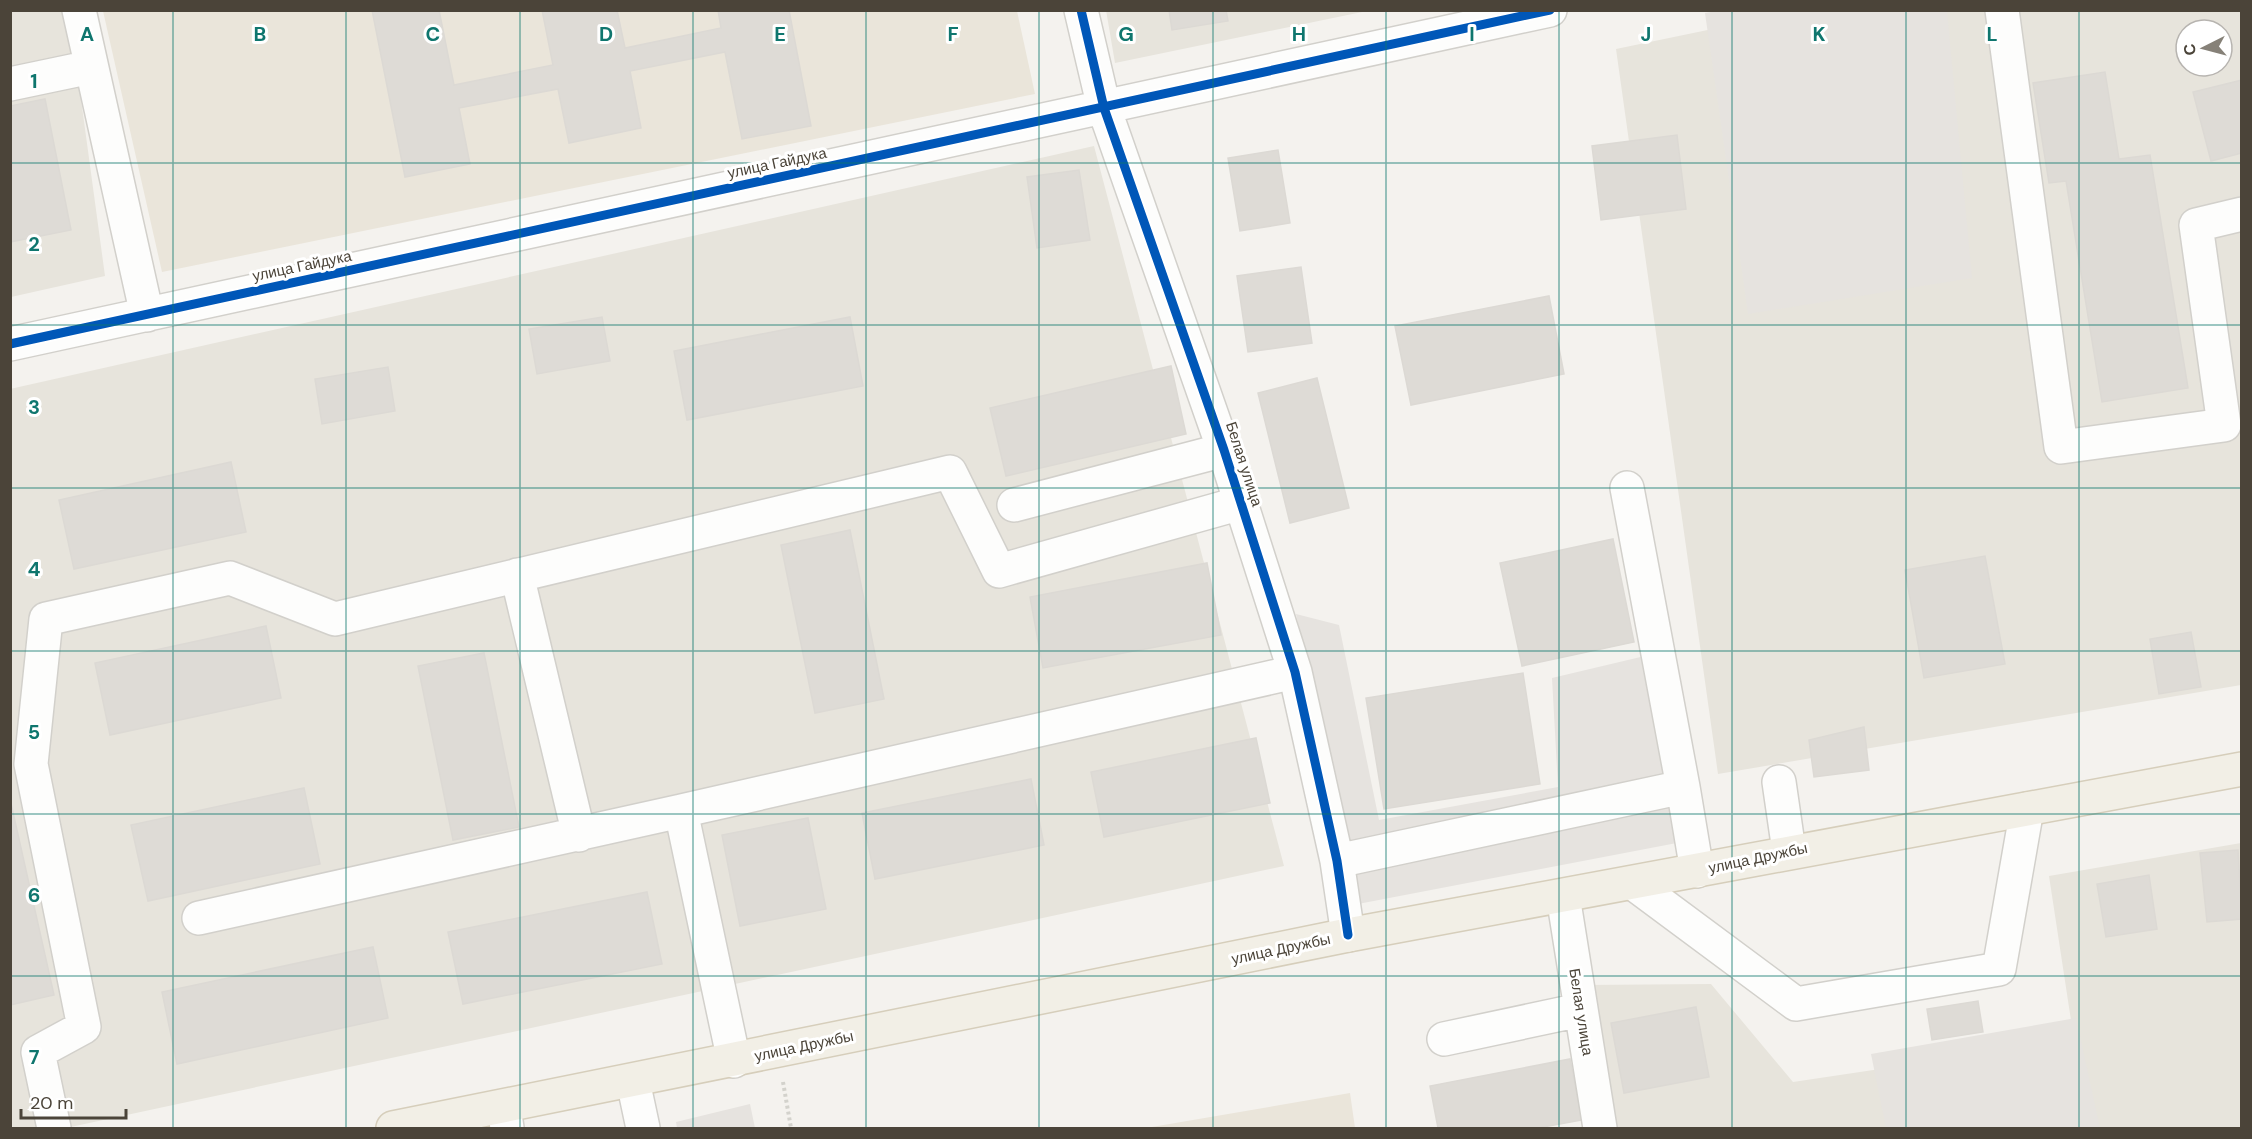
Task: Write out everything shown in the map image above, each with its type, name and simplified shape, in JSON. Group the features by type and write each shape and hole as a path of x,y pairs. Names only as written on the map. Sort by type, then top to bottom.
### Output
{"main road":[{"name":"улица Дружбы","path":"393,1128 505,1118 633,1081 1348,935 1697,871 1789,851 2241,769"}],"street":[{"path":"79,10 147,315"},
{"name":"Белая улица","path":"1081,10 1104,108 1224,450 1295,672 1337,861 1348,935"},
{"name":"улица Гайдука","path":"10,344 1550,10"},
{"path":"2002,10 2061,447 2224,425 2196,225 2241,214"},
{"path":"10,84 91,67"},
{"path":"1014,505 1224,450"},
{"path":"54,1128 38,1052 84,1027 31,764 46,619 230,578 335,619 950,472 999,571 1241,502"},
{"path":"1627,488 1697,871"},
{"path":"517,575 579,835"},
{"path":"199,918 579,835 1295,672"},
{"path":"1779,783 1789,851"},
{"path":"1337,861 1683,787"},
{"path":"1633,883 1796,1004 1999,969 2028,809"},
{"path":"681,811 734,1061"},
{"name":"Белая улица","path":"1563,896 1600,1128"},
{"path":"1444,1040 1580,1010"},
{"path":"633,1081 643,1128"}],"path":[{"path":"780,1052 791,1128"}],"shaded area":[{"path":"1106,10 1367,11 1115,63"},
{"path":"1723,10 1947,11 1972,278 1748,314 1705,13"},
{"path":"10,11 69,11 105,276 11,297"},
{"path":"103,11 1017,11 1035,94 162,272"},
{"path":"1799,11 2241,11 2241,685 1718,774 1616,49"},
{"path":"1094,146 1284,866 66,1128 11,1128 10,389"},
{"path":"1296,614 1339,625 1379,820 1558,787 1552,678 1649,655 1682,842 1358,904"},
{"path":"2241,843 2241,1128 1608,1128 1583,985 1711,984 1793,1082 2074,1040 2049,876"},
{"path":"2076,1018 2100,1128 1886,1128 1871,1054"},
{"path":"1350,1093 1355,1128 1146,1128"},
{"path":"750,1104 755,1128 677,1128 676,1122"}],"building":[{"path":"372,10 439,10 454,85 553,65 542,10 617,10 625,48 721,28 718,10 789,10 811,126 742,139 725,52 630,71 641,128 569,143 558,89 459,108 470,164 405,177"},
{"path":"1169,10 1226,10 1228,21 1172,30"},
{"path":"2105,72 2119,159 2150,155 2188,388 2102,402 2066,181 2049,183 2033,83"},
{"path":"2242,80 2242,153 2211,161 2193,92"},
{"path":"45,99 71,230 10,242 10,106"},
{"path":"1677,135 1686,209 1601,220 1592,146"},
{"path":"1278,150 1290,223 1240,231 1228,158"},
{"path":"1079,170 1090,240 1037,248 1027,177"},
{"path":"1301,267 1312,343 1248,352 1237,276"},
{"path":"1549,296 1564,374 1411,405 1395,326"},
{"path":"602,317 610,361 537,374 529,329"},
{"path":"850,317 863,386 687,420 674,351"},
{"path":"1171,366 1186,434 1006,476 990,408"},
{"path":"388,367 395,411 322,424 315,379"},
{"path":"1317,378 1349,508 1290,523 1258,393"},
{"path":"231,462 246,532 74,569 59,500"},
{"path":"850,530 884,699 815,713 781,545"},
{"path":"1613,539 1634,642 1522,666 1500,563"},
{"path":"1985,556 2005,664 1924,678 1905,570"},
{"path":"1207,563 1221,635 1043,668 1030,597"},
{"path":"266,626 281,698 110,735 95,663"},
{"path":"2191,632 2201,687 2159,694 2150,639"},
{"path":"484,653 519,827 453,840 418,666"},
{"path":"1523,673 1540,784 1384,809 1366,698"},
{"path":"1864,727 1869,770 1814,777 1809,740"},
{"path":"1256,738 1270,803 1104,837 1091,772"},
{"path":"1031,779 1044,845 875,879 862,813"},
{"path":"304,788 320,864 148,901 131,825"},
{"path":"10,799 54,995 10,1005"},
{"path":"808,818 826,909 740,926 722,835"},
{"path":"2238,850 2242,919 2207,922 2200,853"},
{"path":"2149,875 2157,929 2106,937 2097,884"},
{"path":"647,892 662,964 463,1004 448,932"},
{"path":"373,947 388,1018 177,1064 162,992"},
{"path":"1978,1001 1983,1032 1932,1040 1927,1009"},
{"path":"1696,1007 1709,1077 1624,1093 1611,1023"},
{"path":"1570,1059 1582,1120 1538,1128 1438,1128 1430,1086"}],"cycle path":[{"path":"1081,10 1104,108 1224,450 1295,672 1337,861 1348,935"},
{"path":"10,344 1550,10"}]}
